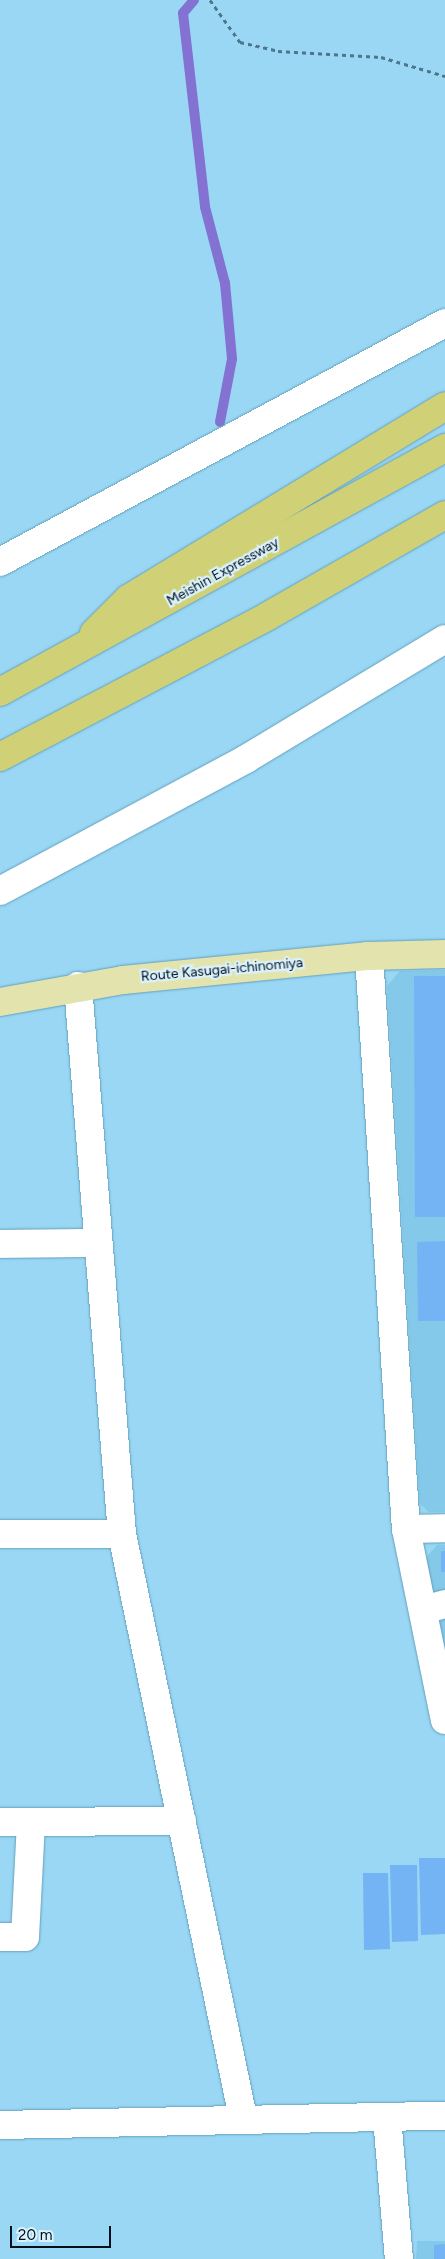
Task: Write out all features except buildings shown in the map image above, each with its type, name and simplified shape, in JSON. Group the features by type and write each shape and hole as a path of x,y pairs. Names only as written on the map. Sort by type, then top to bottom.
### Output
{"highway":[{"path":"72,655 128,600 445,406"},
{"name":"Meishin Expressway","path":"0,692 72,655 445,448"},
{"path":"0,757 268,616 445,516"}],"main road":[{"name":"Route Kasugai-ichinomiya","path":"0,1002 78,986 369,956 445,954"}],"street":[{"path":"0,562 445,324"},
{"path":"0,891 246,759 445,639"},
{"path":"369,956 406,1529 434,1607 445,1720"},
{"path":"78,986 96,1243 122,1534 244,2118"},
{"path":"0,1244 96,1243"},
{"path":"406,1529 445,1528"},
{"path":"0,1534 122,1534"},
{"path":"0,1822 182,1821"},
{"path":"0,1937 26,1937 31,1822"},
{"path":"0,2125 244,2118 445,2116"},
{"path":"387,2117 399,2259"}],"path":[{"path":"210,0 240,42 278,51 381,57 445,76"}],"shaded area":[{"path":"445,970 445,1512 429,1512 420,1504 387,986 400,971"},
{"path":"437,1545 445,1545 445,1650 425,1559"},
{"path":"417,2241 445,2241 445,2259 416,2259"}],"waterway":[{"path":"194,0 183,13 205,207 225,283 232,359 220,422"}]}
